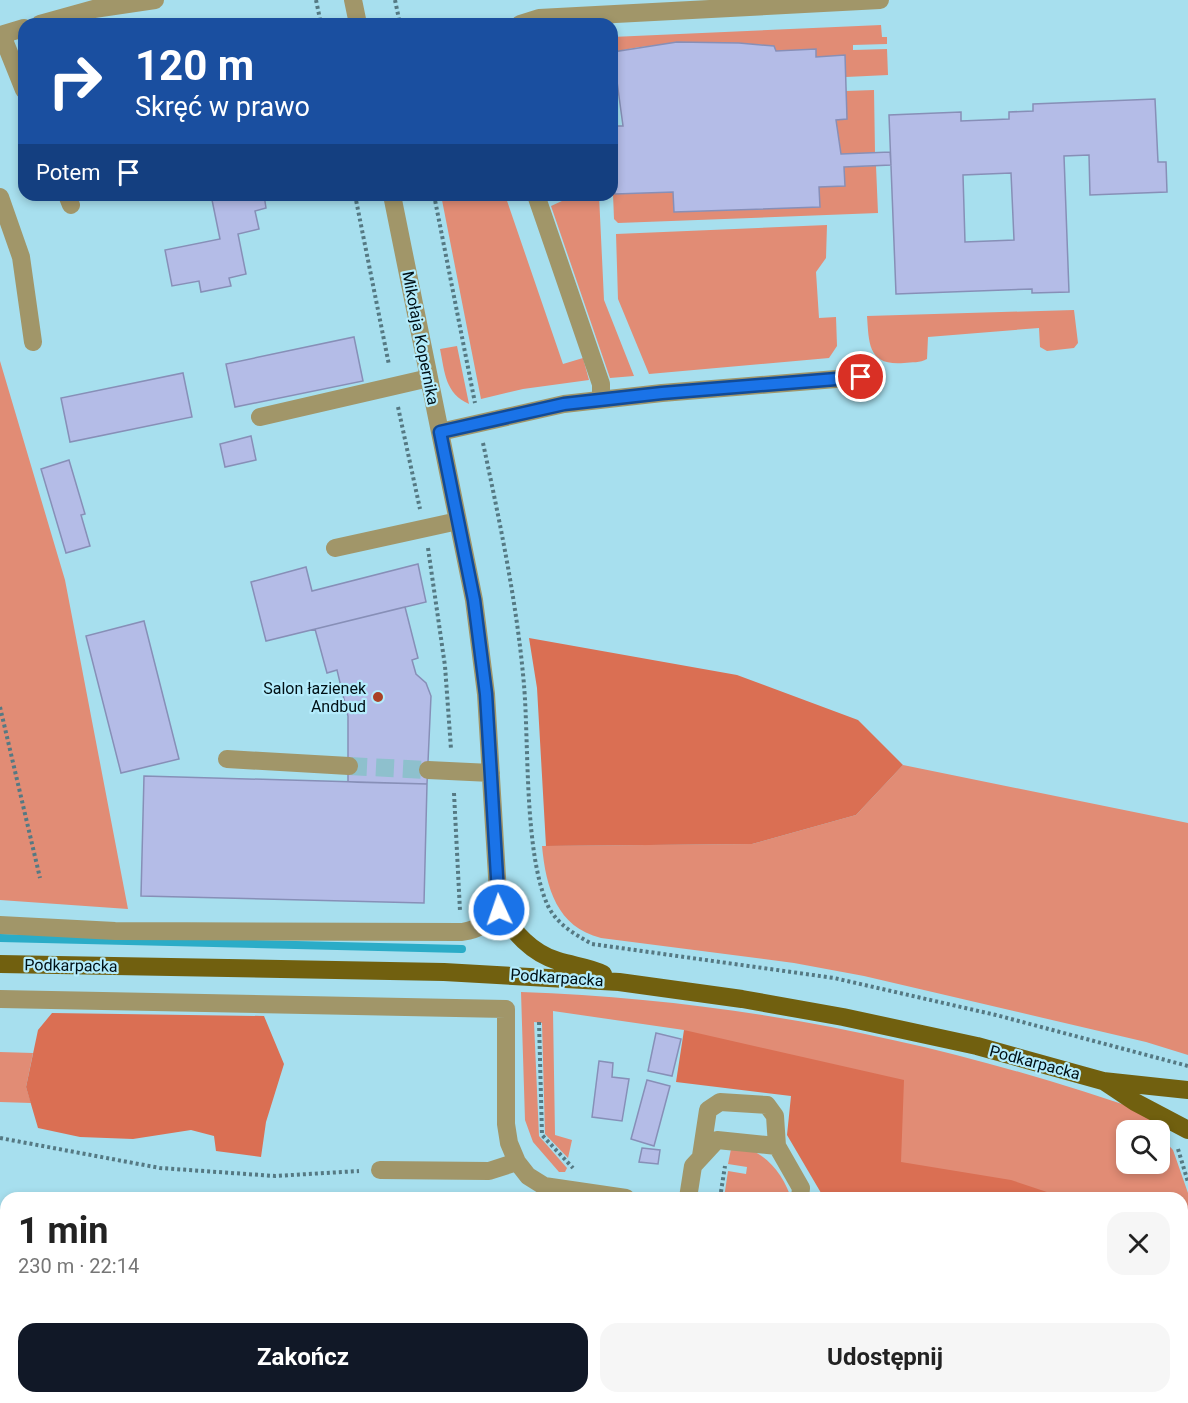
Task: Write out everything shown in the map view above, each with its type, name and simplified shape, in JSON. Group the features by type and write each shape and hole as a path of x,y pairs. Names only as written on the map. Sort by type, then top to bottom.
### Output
{"main road":[{"path":"499,910 521,939 539,952 557,961 586,967 618,982"},
{"name":"Podkarpacka","path":"0,964 488,974 618,982 742,999 843,1017 977,1046 1103,1081 1188,1090"},
{"name":"Podkarpacka","path":"1103,1081 1135,1102 1188,1130"}],"street":[{"path":"62,18 94,9 155,0"},
{"path":"353,0 357,18"},
{"path":"539,18 880,0"},
{"path":"18,30 1,35 18,76"},
{"path":"0,196 21,257 33,342"},
{"name":"Mikołaja Kopernika","path":"393,201 474,600 486,694 499,910"},
{"path":"538,201 601,384 601,400"},
{"path":"440,432 564,404 861,377"},
{"path":"260,417 429,378"},
{"path":"335,548 458,521"},
{"path":"227,759 349,766"},
{"path":"428,770 491,773"},
{"path":"0,925 115,931 462,932 478,929 491,921 499,910"},
{"path":"0,999 506,1009 506,1124 509,1143 517,1162 528,1176 544,1186 584,1192"},
{"path":"701,1156 708,1110 720,1102 767,1105 775,1116 777,1146 801,1188 801,1192"},
{"path":"689,1192 693,1166 717,1140 777,1146"},
{"path":"380,1170 489,1170 517,1162"}],"path":[{"path":"316,0 320,18"},
{"path":"395,0 399,18"},
{"path":"356,201 390,366"},
{"path":"435,201 476,406"},
{"path":"396,398 422,519"},
{"path":"481,435 512,582 524,684 536,853 548,905 557,920 573,934 592,944 834,978 996,1015 1188,1066"},
{"path":"426,539 445,666 452,758"},
{"path":"0,707 40,878"},
{"path":"454,784 462,932"},
{"path":"539,1022 542,1135 573,1167 570,1190"},
{"path":"0,1138 160,1168 275,1176 380,1170"},
{"path":"721,1192 729,1141"}],"shaded area":[{"path":"881,25 882,37 887,37 887,44 853,45 853,50 887,49 888,75 846,77 844,56 816,57 776,51 774,46 734,43 674,44 618,51 618,37"},
{"path":"874,90 875,153 841,154 836,120 847,119 846,91"},
{"path":"876,166 878,213 618,223 614,219 613,201 618,201 618,194 673,192 674,212 819,207 819,187 844,167"},
{"path":"442,201 507,201 563,364 583,358 589,380 523,389 481,399"},
{"path":"562,201 599,201 604,300 634,376 610,378 551,206"},
{"path":"827,225 826,258 816,272 819,318 836,317 837,346 829,358 649,374 618,299 616,234"},
{"path":"1074,310 1078,343 1074,348 1047,351 1040,347 1039,328 928,337 927,359 904,363 883,361 877,357 870,344 867,316"},
{"path":"457,346 469,404 455,394 447,381 443,366 440,349"},
{"path":"0,361 65,580 128,909 0,900"},
{"path":"529,638 737,675 858,720 903,765 856,815 752,844 546,846 537,688"},
{"path":"903,765 1188,823 1188,1055 1146,1042 864,976 794,963 601,938 586,933 574,925 564,915 551,891 542,846 752,844 856,815"},
{"path":"521,992 602,996 762,1015 841,1029 998,1066 1151,1114 1150,1120 1116,1120 1116,1174 1170,1174 1170,1147 1188,1192 1006,1192 878,1175 838,1110 684,1030 553,1011 555,1135 572,1140 568,1158 545,1134 542,1023 534,1022 539,1136 567,1168 565,1172 559,1172 533,1142 525,1120"},
{"path":"52,1013 264,1016 284,1064 266,1122 261,1157 216,1151 214,1136 191,1130 133,1139 80,1137 38,1128 26,1087 38,1030"},
{"path":"684,1030 904,1080 901,1162 1011,1180 1047,1192 820,1192 787,1135 791,1096 676,1082"},
{"path":"0,1052 33,1053 26,1087 31,1103 0,1102"},
{"path":"731,1149 758,1154 771,1164 788,1192 725,1192 728,1171 746,1174 747,1167 728,1164"}],"building":[{"path":"677,42 739,43 774,46 776,51 816,49 816,57 845,55 847,119 836,120 841,154 890,152 891,165 844,167 845,186 819,187 820,207 674,212 673,192 618,194 618,126 623,126 618,89 618,51"},
{"path":"1155,99 1158,162 1166,162 1167,192 1090,195 1089,155 1064,156 1069,292 1032,293 1032,289 896,294 889,115 961,112 961,121 1009,119 1009,112 1033,111 1033,104","holes":["1011,173 1014,240 965,242 963,175"]},
{"path":"212,201 265,201 266,208 255,211 259,229 238,234 246,274 229,278 231,286 201,292 199,281 172,286 165,250 220,239"},
{"path":"354,337 363,381 235,407 226,364"},
{"path":"183,373 192,417 70,442 61,398"},
{"path":"251,436 256,460 225,467 220,444"},
{"path":"69,460 85,514 81,515 90,546 66,553 41,469"},
{"path":"418,564 426,602 266,641 251,582 306,567 312,591"},
{"path":"405,607 418,658 412,660 416,674 426,683 431,696 427,784 348,782 348,716 337,670 327,673 315,629"},
{"path":"144,621 179,759 121,773 86,636"},
{"path":"144,776 427,784 424,903 141,896"},
{"path":"656,1033 681,1039 672,1076 648,1071"},
{"path":"599,1061 613,1063 612,1077 629,1079 622,1121 592,1117"},
{"path":"647,1080 670,1086 654,1146 631,1139"},
{"path":"642,1148 660,1150 658,1164 639,1162"}],"waterway":[{"path":"0,938 462,949"}],"tunnel":[{"path":"349,766 428,770"}],"place":[{"name":"Salon łazienek Andbud","path":"378,697"}],"route":[{"path":"499,910 486,694 474,600 440,432 564,404 662,393 861,377"}]}
